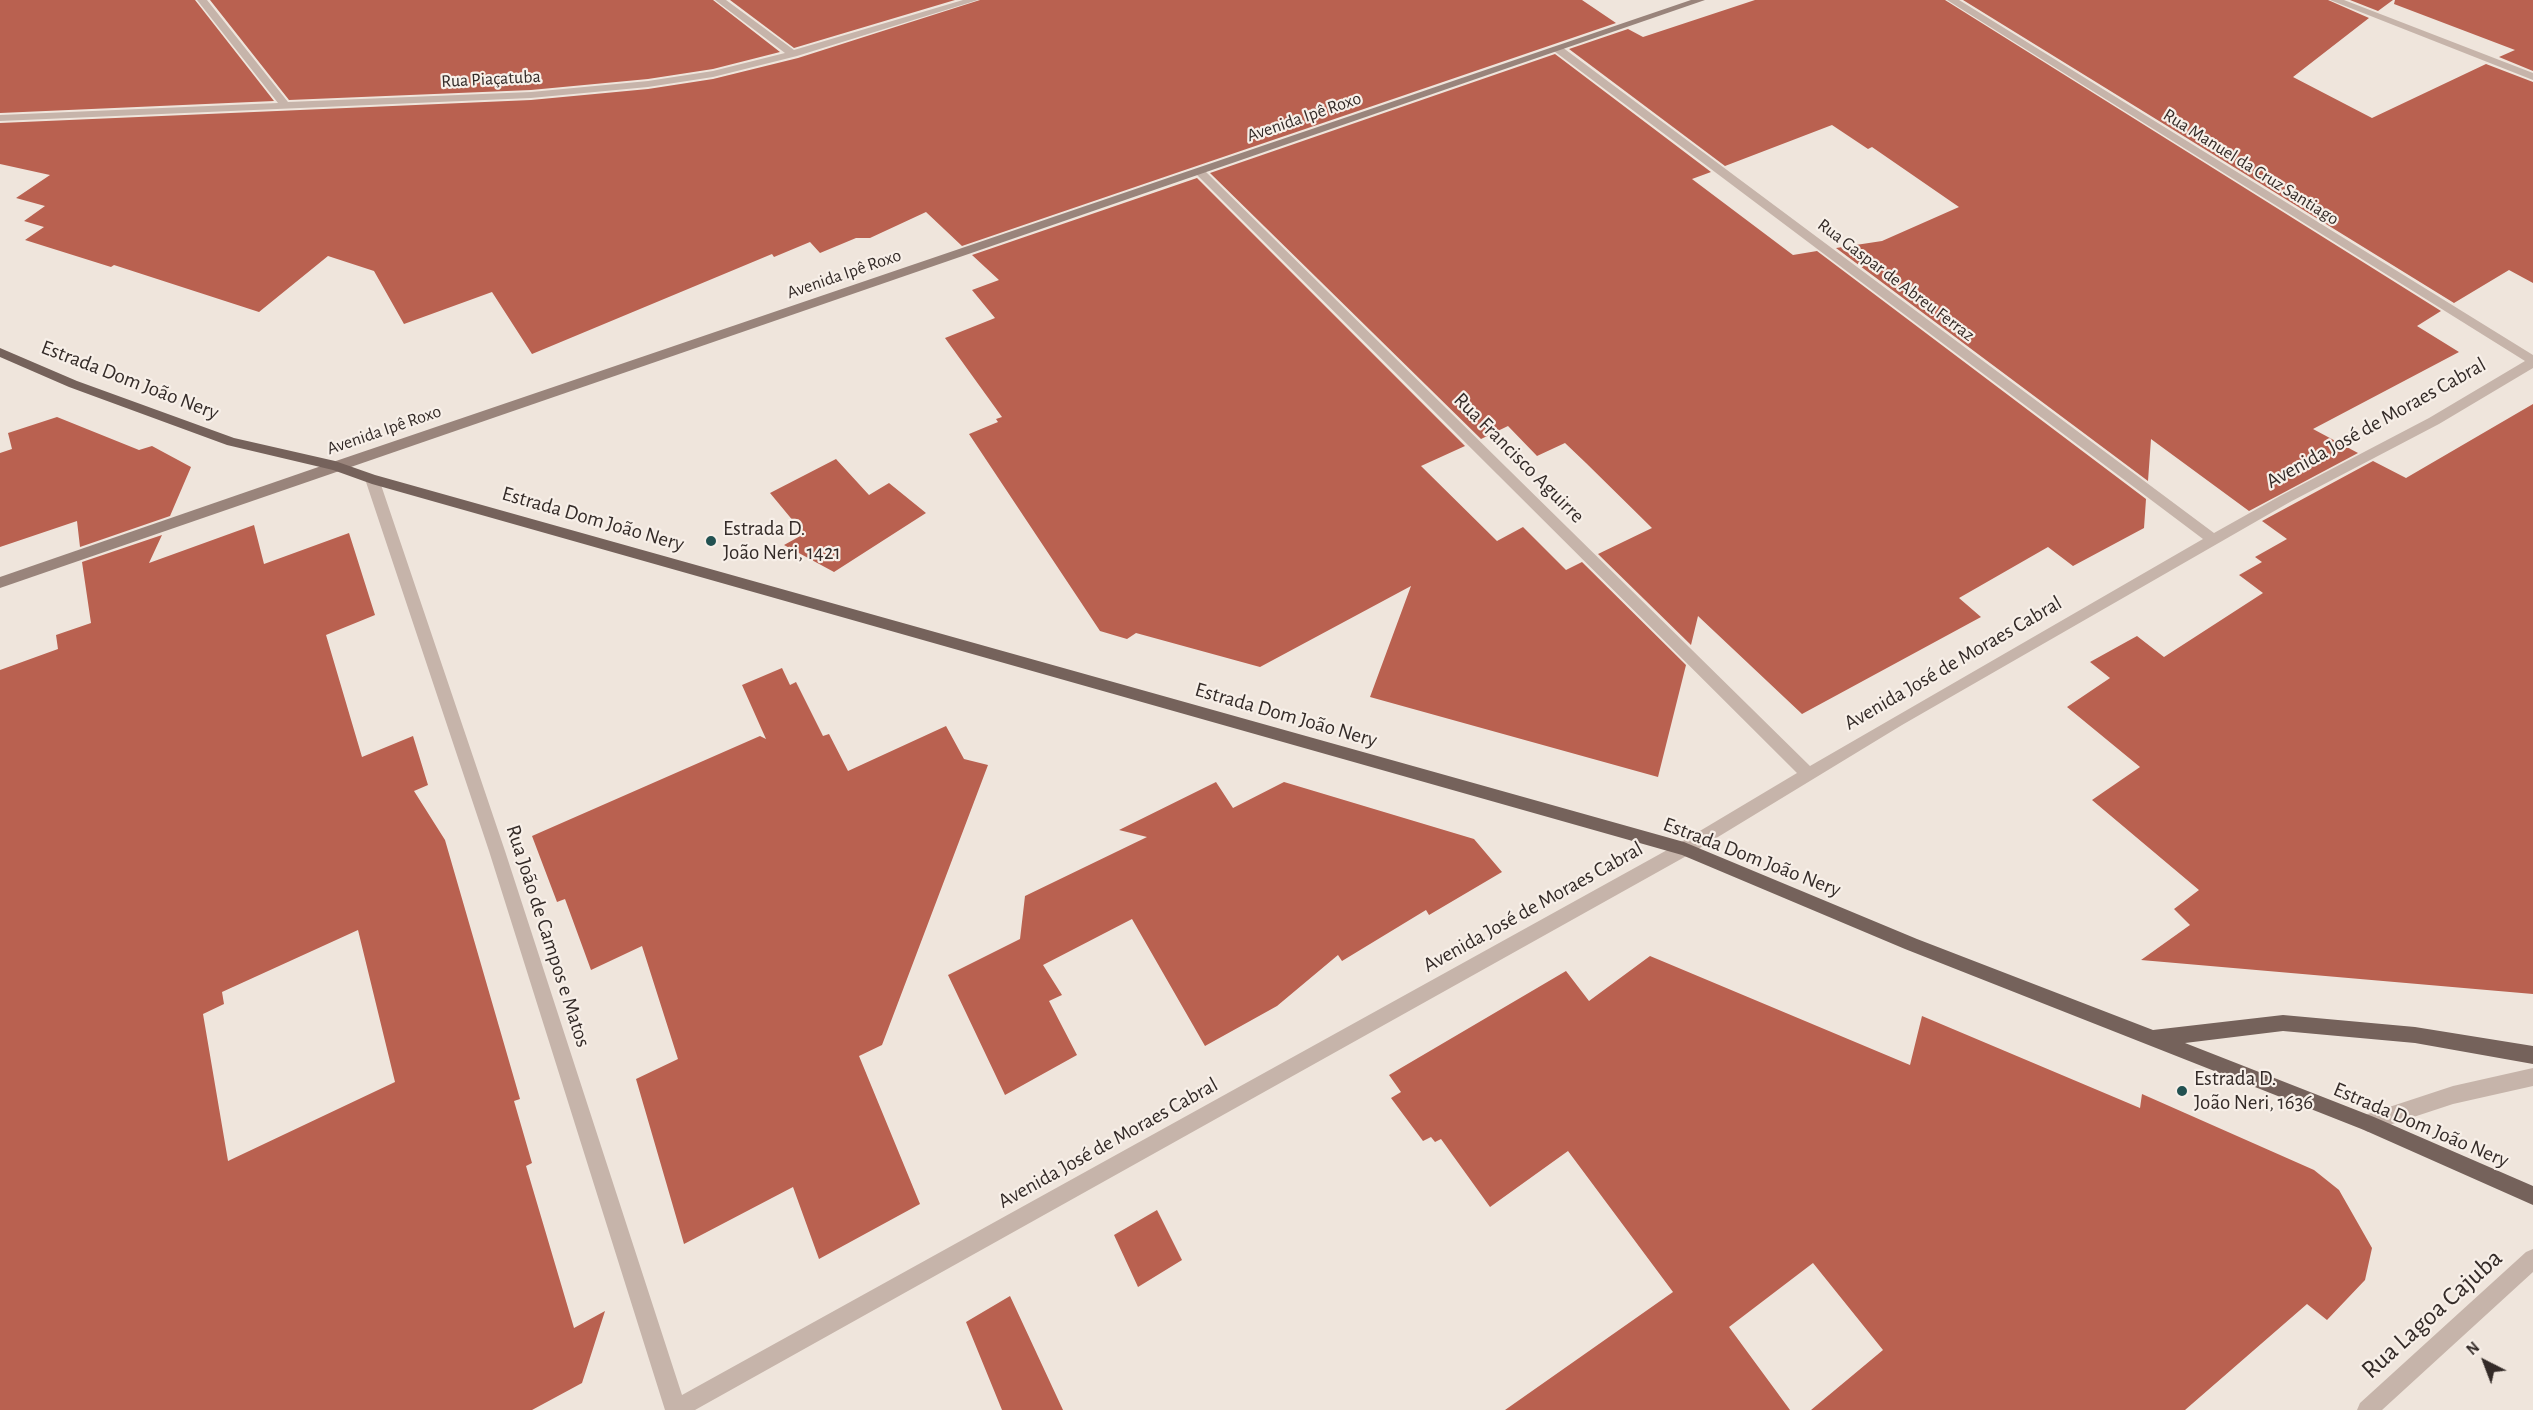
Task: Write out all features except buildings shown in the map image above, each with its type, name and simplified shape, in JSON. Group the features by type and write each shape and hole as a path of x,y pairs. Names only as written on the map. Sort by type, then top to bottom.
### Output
{"main road":[{"name":"Estrada Dom João Nery","path":"0,352 73,384 232,442 335,466 372,479 1684,849 1911,944 2368,1123 2533,1196"},
{"path":"2151,1038 2283,1023 2415,1035 2533,1056"}],"street":[{"path":"202,0 284,104"},
{"path":"720,0 792,54"},
{"name":"Rua Piaçatuba","path":"0,118 531,95 648,84 713,74 792,54 974,0"},
{"name":"Avenida Ipê Roxo","path":"0,583 335,466 1700,0"},
{"name":"Rua Manuel da Cruz Santiago","path":"1952,0 2533,362"},
{"path":"2335,0 2533,77"},
{"name":"Rua Gaspar de Abreu Ferraz","path":"1558,49 2213,540"},
{"name":"Rua Francisco Aguirre","path":"1200,172 1808,774"},
{"name":"Avenida José de Moraes Cabral","path":"676,1409 1684,849 1808,774 2213,540 2285,499 2434,421 2533,362"},
{"name":"Rua João de Campos e Matos","path":"372,479 497,851 676,1409"},
{"path":"2368,1123 2453,1095 2533,1077"},
{"name":"Rua Lagoa Cajuba","path":"2367,1410 2533,1259"}],"place":[{"name":"Estrada D. João Neri, 1421","path":"711,541"},
{"name":"Estrada D. João Neri, 1636","path":"2182,1091"}]}
